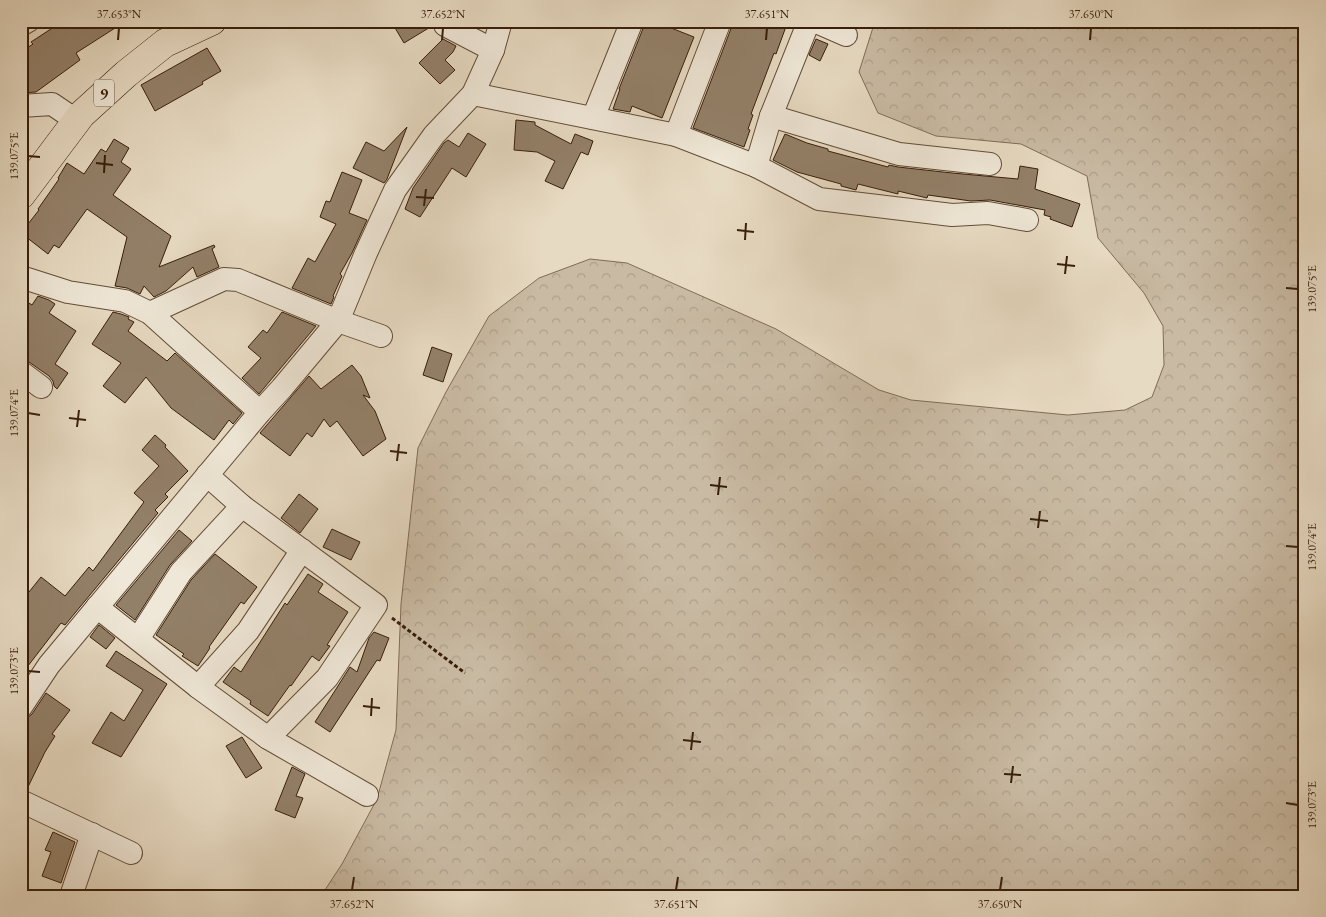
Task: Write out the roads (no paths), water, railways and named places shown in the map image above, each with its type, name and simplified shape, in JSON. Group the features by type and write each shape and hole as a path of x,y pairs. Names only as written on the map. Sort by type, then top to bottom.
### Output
{"main road":[{"name":"9","path":"21,194 81,115 126,74 164,43 212,21"}],"street":[{"path":"21,25 28,21"},
{"path":"21,707 49,665 338,321 395,190 434,135 474,94 493,50 501,21"},
{"path":"593,118 632,21"},
{"path":"676,135 720,21"},
{"path":"756,166 771,116 809,21"},
{"path":"814,21 846,35"},
{"path":"445,25 493,50"},
{"path":"474,94 676,135 756,166 819,199 952,215 988,213 1027,220"},
{"path":"21,106 52,104 77,121"},
{"path":"771,116 899,154 990,164"},
{"path":"21,277 68,292 125,301 150,313 260,412"},
{"path":"150,313 224,279 238,280 338,321 381,336"},
{"path":"21,372 41,387"},
{"path":"207,475 242,506 376,605 327,678 268,738"},
{"path":"138,639 181,572 242,506"},
{"path":"198,687 248,631 302,550"},
{"path":"97,607 198,687 268,738 367,794"},
{"path":"21,801 131,853"},
{"path":"71,896 92,834"}]}
